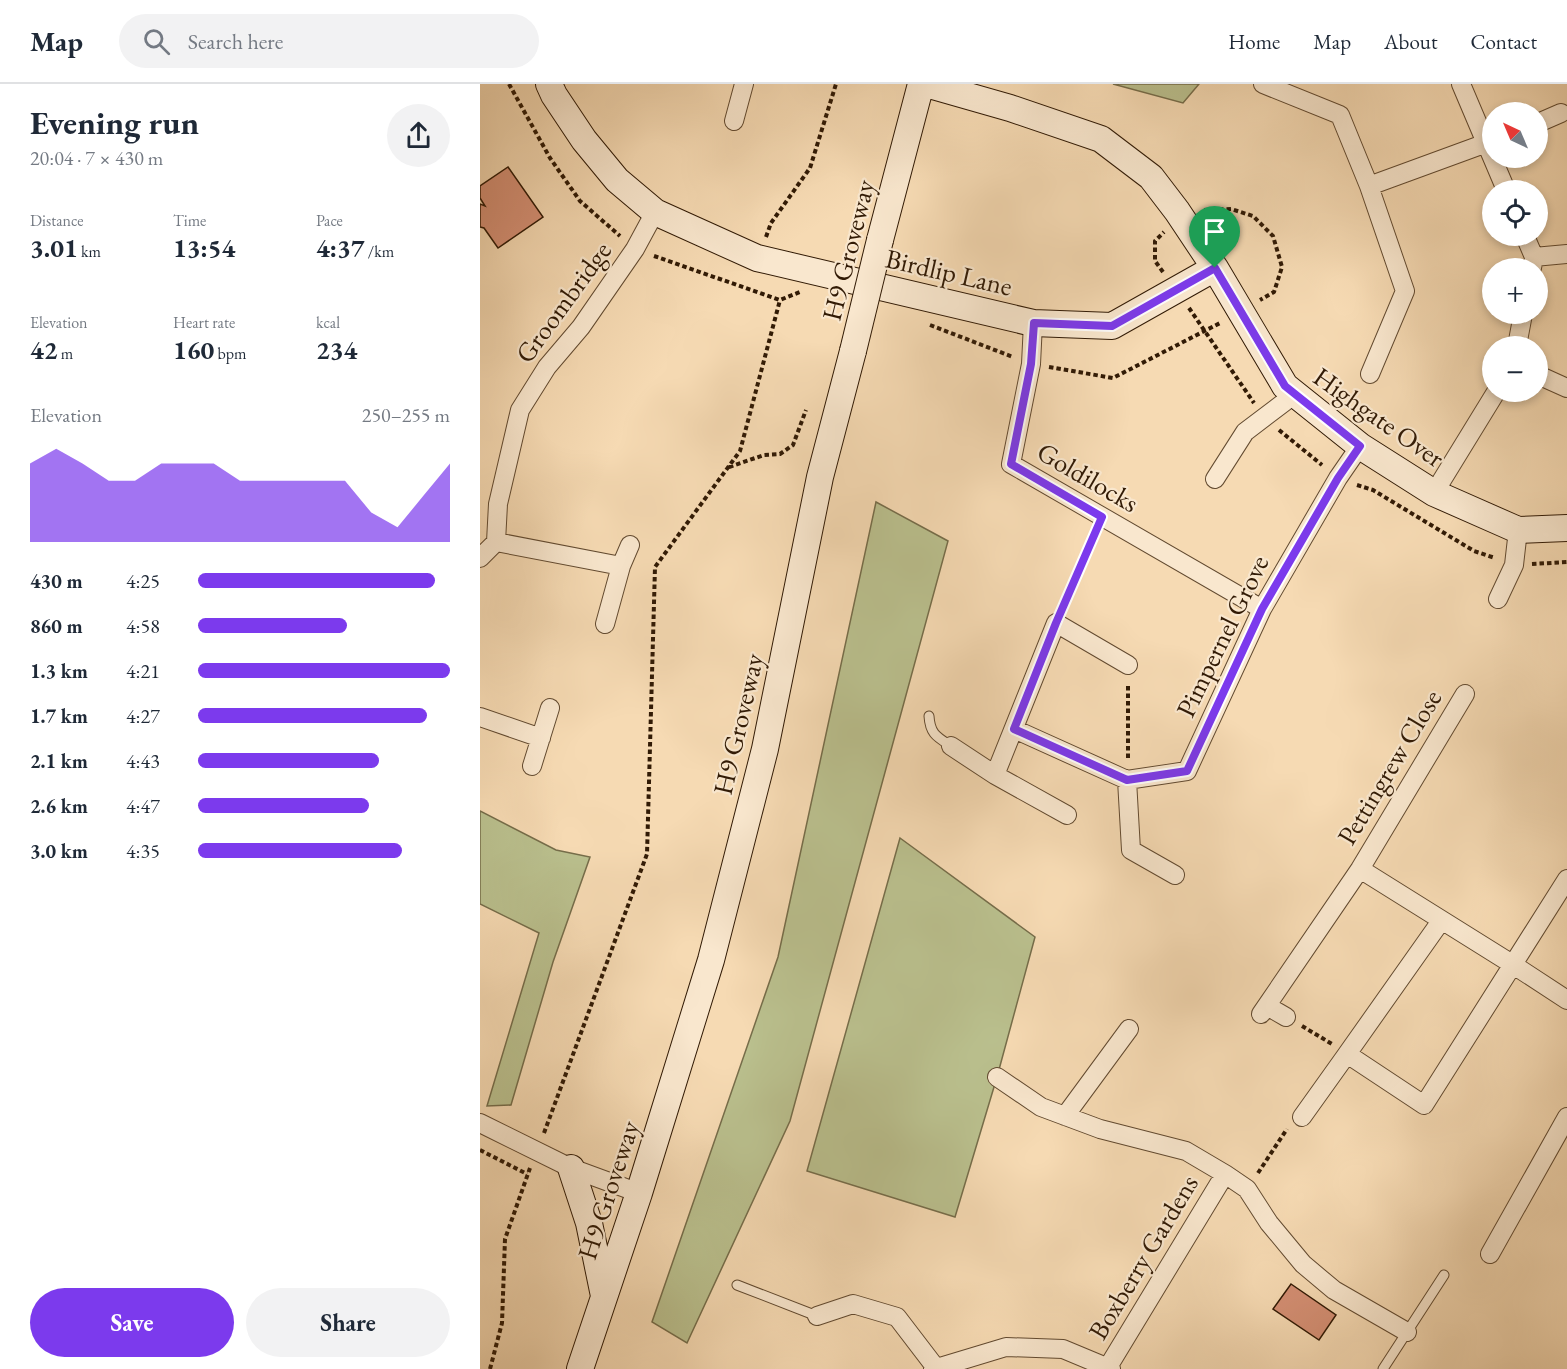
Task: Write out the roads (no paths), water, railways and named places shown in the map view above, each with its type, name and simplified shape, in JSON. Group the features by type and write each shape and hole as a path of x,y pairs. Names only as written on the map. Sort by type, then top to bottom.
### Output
{"street":[{"name":"Birdlip Lane","path":"549,84 590,148 617,180 655,212 757,258 1034,323 1112,326 1215,268"},
{"path":"734,121 744,84"},
{"name":"H9 Groveway","path":"580,1369 639,1193 711,960 765,749 820,477 921,84"},
{"name":"Highgate Over","path":"926,84 1010,108 1101,139 1151,177 1177,211 1215,268 1285,386 1360,446 1434,493 1518,530 1567,528"},
{"path":"998,84 1010,108"},
{"path":"1263,84 1340,115 1369,186 1405,291 1370,374"},
{"path":"1461,84 1482,128"},
{"path":"1548,119 1561,113"},
{"path":"1369,186 1482,145"},
{"name":"Groombridge","path":"496,542 498,504 520,410 547,367 581,327 635,249 655,212"},
{"path":"1548,259 1567,254"},
{"name":"Goldilocks","path":"1034,323 1031,364 1011,464 1262,609"},
{"path":"1548,379 1567,388"},
{"path":"1215,479 1245,432 1295,394"},
{"path":"1434,493 1490,402"},
{"name":"Pimpernel Grove","path":"1127,780 1187,771 1262,609 1338,478 1360,446"},
{"path":"1498,599 1514,565 1518,530"},
{"path":"480,558 496,542 621,566"},
{"path":"605,624 621,566 630,545"},
{"path":"996,775 1056,623 1128,665"},
{"name":"Pettingrew Close","path":"1286,1017 1264,1010 1360,869 1465,694"},
{"path":"532,766 550,708"},
{"path":"480,717 540,738"},
{"path":"1014,729 1127,780 1131,850 1175,875"},
{"path":"951,746 996,775 1068,815"},
{"name":"Pettingrew Close","path":"1360,869 1567,1000"},
{"path":"1347,1054 1424,1105 1567,879"},
{"path":"1302,1117 1442,921"},
{"path":"1065,1116 1129,1029"},
{"name":"Boxberry Gardens","path":"997,1077 1041,1107 1100,1130 1186,1151 1225,1174 1247,1189 1269,1223 1304,1264 1334,1290 1407,1332"},
{"path":"1490,1254 1567,1118"},
{"path":"480,1123 571,1168 639,1193"},
{"path":"571,1168 589,1223 604,1299"},
{"name":"Boxberry Gardens","path":"1110,1368 1225,1174"},
{"path":"817,1316 853,1304 897,1317 934,1369 1006,1347 1064,1349 1110,1368"}],"lane":[{"path":"929,716 930,728 936,736 951,746"},
{"path":"1383,1369 1444,1275"},
{"path":"737,1285 817,1316"}]}
